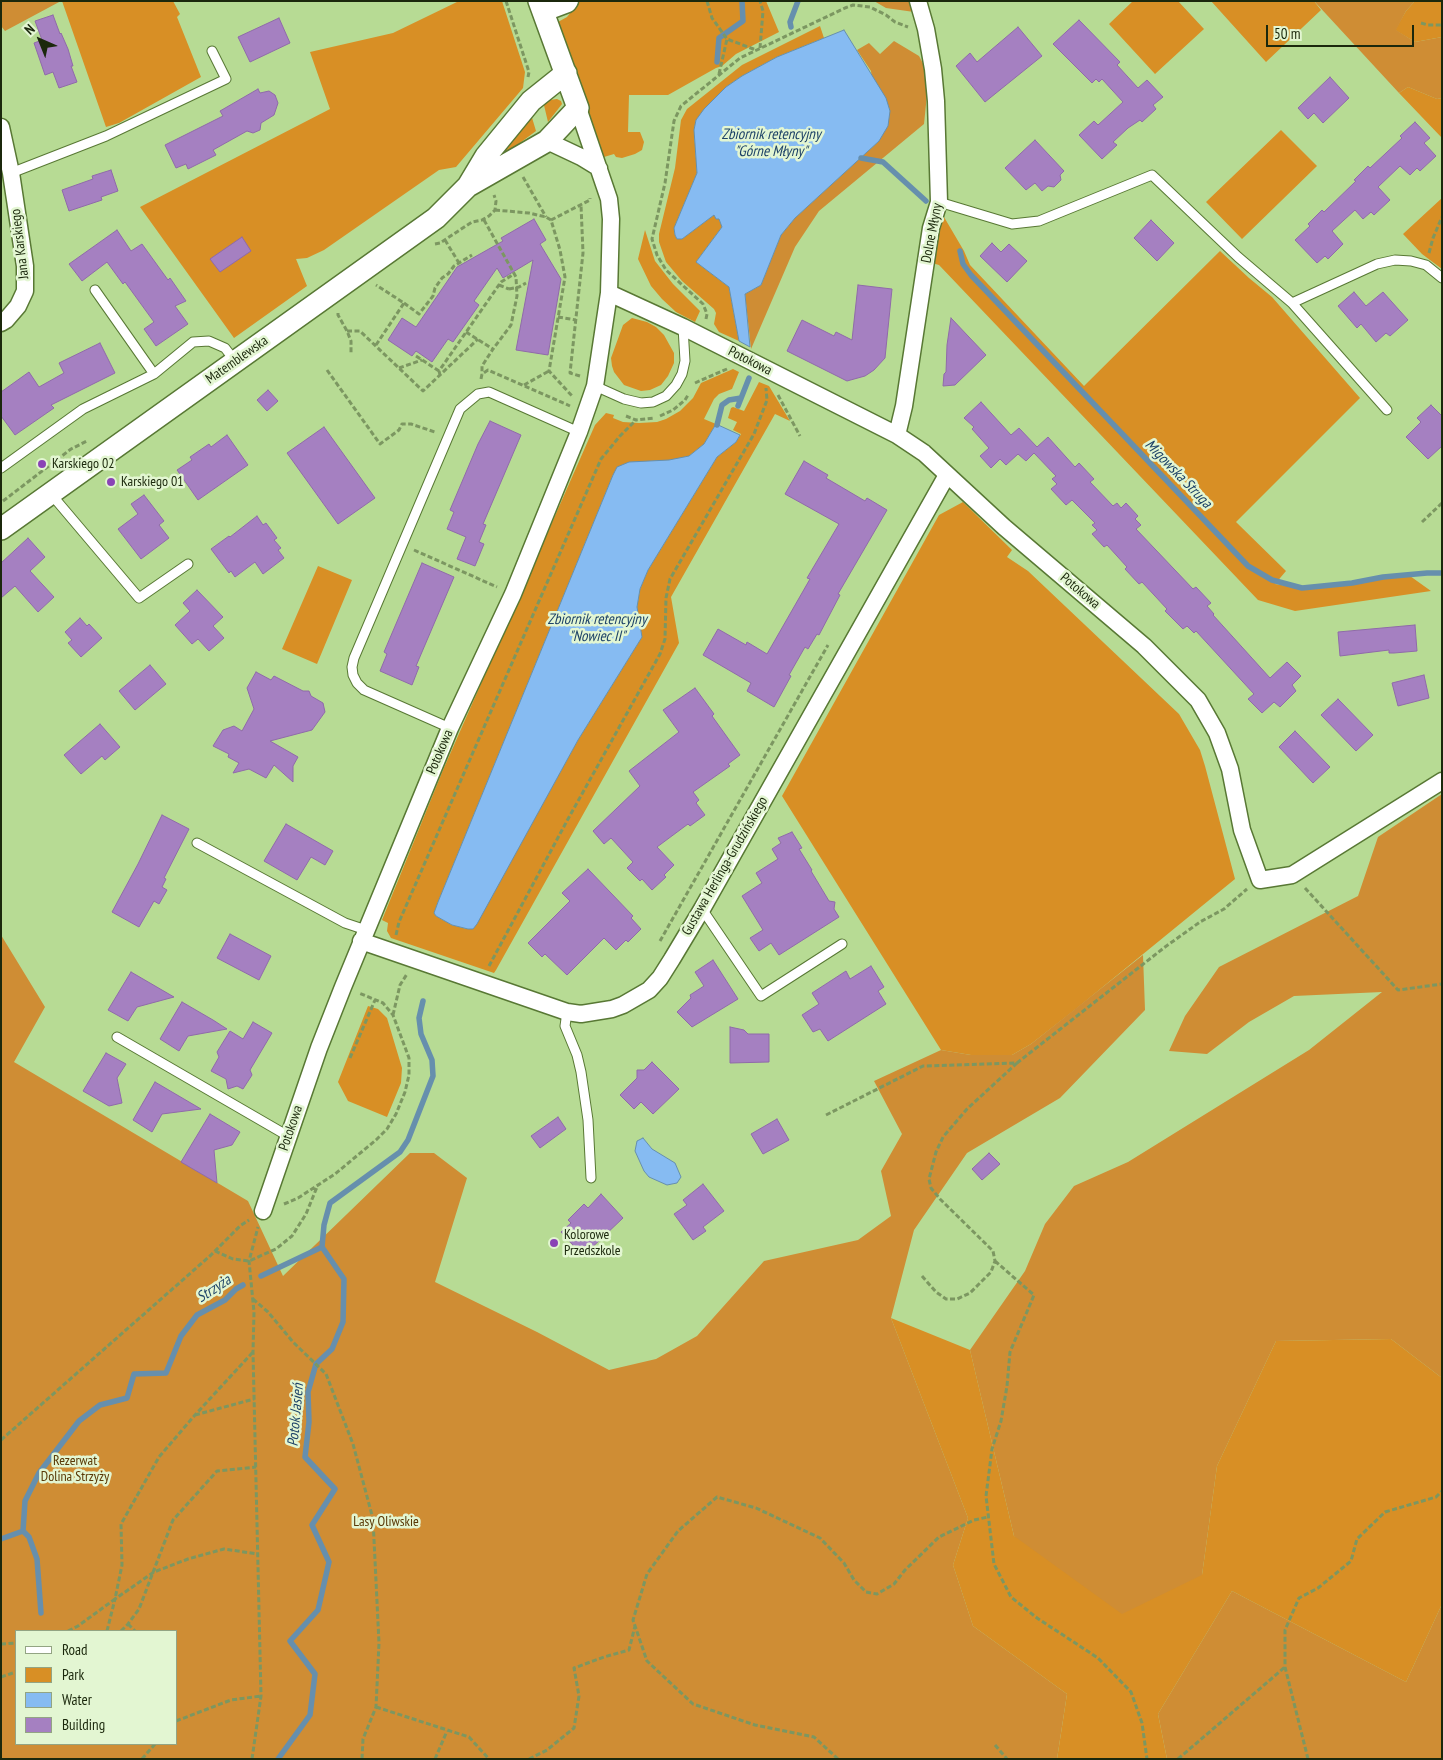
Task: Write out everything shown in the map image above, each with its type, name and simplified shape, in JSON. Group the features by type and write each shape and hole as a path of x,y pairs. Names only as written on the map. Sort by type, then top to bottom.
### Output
{"street":[{"path":"542,7 568,4 570,1"},
{"name":"Dolne Młyny","path":"897,435 904,406 932,228 939,202 936,101 926,29 918,1"},
{"name":"Potokowa","path":"263,1210 319,1048 343,986 450,728 512,596 579,432 587,385 609,293 611,219 609,199 542,7"},
{"name":"Matemblewska","path":"1,529 436,218 468,186 486,156 531,101 566,73"},
{"name":"Matemblewska","path":"468,186 547,141 578,108"},
{"name":"Jana Karskiego","path":"1,127 11,173 25,266 25,290 18,306 1,323"},
{"path":"547,141 598,168"},
{"name":"Potokowa","path":"609,293 683,327 897,435 924,454 1004,527 1144,646 1198,700 1217,733 1230,769 1242,830 1260,880"},
{"name":"Gustawa Herlinga-Grudzińskiego","path":"364,936 480,982 567,1012 581,1014 612,1009 649,990 660,978 702,909 948,475"},
{"path":"1260,880 1292,875 1442,781"}],"lane":[{"path":"11,173 106,136 226,79 212,51"},
{"path":"939,202 1012,224 1040,221 1152,175 1238,257 1292,303 1387,410"},
{"path":"1292,303 1377,264 1395,260 1411,261 1426,266 1442,278"},
{"path":"96,290 154,374"},
{"path":"587,385 624,399 641,403 652,402 666,396 676,385 682,374 685,361 683,327"},
{"path":"1,468 83,409 154,374 193,342 210,341 224,348 235,362"},
{"path":"450,728 364,690 357,683 353,675 354,658 460,409 478,394 489,392 579,432"},
{"path":"51,494 139,598 188,564"},
{"path":"196,843 345,923 364,936"},
{"path":"702,909 761,996 842,944"},
{"path":"567,1012 565,1026 577,1055 587,1110 591,1178"},
{"path":"117,1037 288,1136"}],"path":[{"path":"506,1 529,72 527,80"},
{"path":"707,1 712,18 727,39 758,49"},
{"path":"758,49 763,11 760,1"},
{"path":"702,337 707,314 703,304 666,270 657,255 652,239 667,174 674,121 681,106 740,58 826,16 853,5 870,7 895,22 908,27 926,29"},
{"path":"1421,23 1442,25"},
{"path":"719,75 727,39"},
{"path":"522,176 546,217"},
{"path":"550,220 590,200"},
{"path":"580,205 583,253 570,373 581,376 587,385"},
{"path":"495,210 528,212 550,220 560,250 565,278 549,372"},
{"path":"1426,266 1433,238 1442,217"},
{"path":"482,374 482,366 511,325 518,296 514,274 484,220"},
{"path":"445,240 459,262"},
{"path":"375,284 419,314 442,278 459,262 472,255"},
{"path":"439,373 501,282 514,274"},
{"path":"499,285 509,289 526,283"},
{"path":"376,345 404,303"},
{"path":"339,308 338,315 351,341 351,354"},
{"path":"558,317 576,320"},
{"path":"347,331 360,331 423,391 439,373 478,339"},
{"path":"466,332 493,348"},
{"path":"416,356 439,373"},
{"path":"400,368 422,360"},
{"path":"327,370 380,444 399,430 402,424 427,428"},
{"path":"524,385 549,372"},
{"path":"549,372 577,401 578,393"},
{"path":"780,399 800,436"},
{"path":"480,982 660,654 665,639 666,598 670,579 754,434 767,400"},
{"path":"560,401 570,405"},
{"path":"394,942 403,912 601,459 636,420"},
{"path":"1422,522 1442,503"},
{"path":"402,545 493,585"},
{"path":"658,944 829,643"},
{"path":"1292,875 1398,990 1442,984"},
{"path":"922,1276 936,1292 946,1299 957,1299 970,1293 992,1272 995,1261 993,1251 940,1199 931,1188 929,1179 936,1152 944,1137 967,1109 1017,1063 1165,947 1200,922 1224,909 1260,880"},
{"path":"393,1015 400,985 405,975 410,971"},
{"path":"1,1440 215,1251 240,1226 263,1210 298,1198 335,1174 387,1129 396,1114 405,1092 409,1075 409,1058 393,1015 382,1003 343,986"},
{"path":"350,1058 375,1000"},
{"path":"826,1115 923,1066 1017,1063"},
{"path":"215,1251 233,1259 249,1261 276,1249 292,1236 306,1214 318,1185"},
{"path":"252,1759 261,1696 252,1299 249,1261 263,1210"},
{"path":"995,1261 1034,1295 1010,1352 1001,1421 992,1449 986,1496 994,1564 1011,1597 1037,1618 1098,1658 1131,1692 1142,1723 1147,1759"},
{"path":"252,1299 268,1312 293,1342 326,1374 353,1444 373,1519 379,1644 376,1707 363,1739 362,1759"},
{"path":"107,1630 122,1565 121,1524 159,1457 253,1352"},
{"path":"195,1415 254,1399"},
{"path":"122,1630 139,1609 173,1520 217,1471 256,1467"},
{"path":"1308,1759 1286,1667 1285,1630 1299,1598 1318,1588 1351,1561 1358,1539 1385,1512 1436,1497 1442,1491"},
{"path":"838,1759 814,1737 754,1725 693,1704 647,1660 633,1620 647,1574 678,1531 717,1497 756,1508 820,1538 844,1563 854,1580 866,1592 877,1594 894,1584 911,1564 939,1537 974,1520 988,1517"},
{"path":"70,1630 154,1572 188,1558 224,1548 258,1554"},
{"path":"128,1624 134,1630"},
{"path":"529,1759 547,1750 574,1728 579,1696 574,1668 629,1650 635,1626"},
{"path":"1,1644 15,1643"},
{"path":"1178,1759 1286,1667"},
{"path":"1,1677 15,1672"},
{"path":"178,1720 231,1700 261,1696"},
{"path":"376,1707 468,1737 489,1759"},
{"path":"435,1759 446,1731"},
{"path":"142,1759 152,1745"},
{"path":"995,1745 1007,1759"}],"green space":[{"path":"1,1 61,1 5,31 1,26"},
{"path":"62,1 173,1 180,14 177,17 201,77 119,123 106,127"},
{"path":"459,1 502,1 525,72 523,88 456,167 439,170 324,250 307,258 296,259 307,286 234,338 140,207 330,109 310,52 393,33"},
{"path":"580,1 766,1 779,32 736,54 722,66 668,95 629,95 628,132 640,132 644,142 642,150 622,158 616,157 614,154 604,157 558,22 567,17"},
{"path":"874,1 911,1 914,12 886,8"},
{"path":"1133,1 1178,1 1204,29 1155,74 1109,24"},
{"path":"1211,1 1314,1 1321,10 1266,62"},
{"path":"1314,1 1415,1 1406,11 1396,30 1415,42 1442,37 1442,98 1437,99 1408,87 1399,93"},
{"path":"1415,1 1442,1 1442,37 1415,42 1395,30 1406,11"},
{"path":"820,26 824,38 777,57 742,76 726,87 696,120 694,130 697,173 674,228 675,235 677,239 682,239 714,215 719,219 722,227 696,262 729,287 739,341 719,332 714,324 716,313 714,309 682,281 666,262 659,242 659,234 675,168 681,120 687,109 742,65"},
{"path":"894,41 919,56 929,75 924,124 819,211 795,247 751,349 745,294 761,285 781,235 795,218 879,141 871,71 857,50 869,43 880,54"},
{"path":"1408,87 1437,99 1442,98 1442,138 1399,93"},
{"path":"557,99 562,104 548,122 543,101"},
{"path":"530,111 536,131 489,166"},
{"path":"1281,130 1317,166 1242,239 1206,202"},
{"path":"1442,198 1442,269 1422,254 1403,234"},
{"path":"944,217 970,265 1084,386 1220,251 1272,297 1360,398 1236,522 1286,571 1275,584 1301,588 1410,576 1431,591 1295,611 1258,600 939,265 932,263 937,232"},
{"path":"645,230 655,261 673,284 700,311 695,322 676,312 651,286 638,259"},
{"path":"632,318 647,322 656,327 664,335 674,353 674,363 668,376 661,385 650,390 641,391 624,385 614,372 612,366 611,358 623,325"},
{"path":"733,369 739,372 732,389 719,394 714,399 704,419 716,424 704,444 689,456 613,475 438,902 434,913 436,916 452,925 473,929 578,740 642,637 637,607 640,589 648,570 717,457 736,442 741,434 733,430 737,422 728,418 731,408 744,411 759,382 769,386 790,421 775,414 671,597 679,643 496,970 494,973 391,938 387,931 388,923 382,920 443,770 595,425 606,413 614,415 613,418 623,422 657,422 666,419 680,411 693,398 701,383"},
{"path":"963,502 1012,550 1007,557 1028,571 1179,714 1200,750 1235,879 1077,1008 1031,1044 1012,1055 971,1055 941,1050 782,796 939,515"},
{"path":"318,566 352,580 317,664 282,649"},
{"path":"1442,794 1442,1378 1391,1339 1276,1341 1217,1466 1202,1575 1122,1614 1014,1536 970,1350 1025,1271 1045,1224 1074,1186 1128,1162 1309,1050 1382,992 1294,996 1249,1022 1207,1054 1169,1051 1185,1016 1219,967 1358,896 1378,837"},
{"name":"Lasy Oliwskie","path":"1,935 45,1007 14,1062 248,1201 283,1276 410,1153 434,1153 467,1178 435,1282 609,1370 656,1359 697,1336 764,1261 858,1240 891,1216 881,1171 902,1134 874,1081 941,1050 971,1055 1012,1055 1031,1044 1143,955 1145,1010 1060,1098 967,1153 914,1230 891,1318 968,1518 953,1565 973,1626 1067,1694 1057,1759 1,1759"},
{"path":"368,1006 378,1009 387,1018 402,1068 401,1083 387,1117 348,1101 338,1082"},
{"path":"891,1318 970,1350 1014,1536 1202,1575 1217,1466 1276,1341 1391,1339 1442,1378 1442,1604 1406,1682 1232,1591 1158,1714 1167,1759 1057,1759 1067,1694 973,1626 953,1565 968,1518"},
{"path":"1232,1591 1406,1682 1442,1604 1442,1759 1167,1759 1158,1714"}],"water":[{"name":"Zbiornik retencyjny \"Górne Młyny\"","path":"844,30 886,98 890,111 888,126 879,141 795,218 781,235 761,285 745,294 750,347 739,341 729,287 696,262 722,227 719,219 716,219 714,215 682,239 677,239 675,235 674,228 697,173 694,130 696,120 726,87 742,76 777,57"},
{"name":"Zbiornik retencyjny \"Nowiec II\"","path":"716,424 740,435 736,442 717,457 648,570 640,589 637,607 642,637 578,740 477,924 473,929 452,925 434,913 617,467 629,462 669,460 689,456 704,444"},
{"path":"643,1138 652,1149 675,1163 681,1177 677,1183 667,1185 649,1177 644,1171 635,1151 637,1141"}],"building":[{"path":"53,15 68,49 73,66 71,66 77,82 59,88 53,72 45,75 34,43 42,40 35,21"},
{"path":"279,18 290,43 250,62 238,37"},
{"path":"1079,20 1120,62 1117,65 1138,88 1147,80 1163,97 1153,105 1156,109 1142,122 1140,120 1128,128 1113,142 1117,145 1102,159 1079,135 1094,121 1098,125 1123,102 1102,79 1099,82 1096,79 1092,83 1053,44"},
{"path":"1018,27 1042,56 985,102 956,66 970,53 977,62"},
{"path":"1330,77 1349,98 1323,123 1314,113 1308,119 1298,108"},
{"path":"258,89 260,93 269,91 275,95 278,103 274,115 261,123 260,130 253,133 247,131 213,150 216,155 188,169 186,164 176,168 165,145 223,116 220,111"},
{"path":"1415,122 1430,138 1424,143 1436,156 1420,171 1417,168 1410,175 1400,166 1378,187 1390,200 1374,215 1371,212 1363,219 1355,210 1332,231 1343,244 1328,259 1325,256 1317,263 1295,240 1310,226 1308,224 1322,210 1324,212 1356,181 1354,180 1368,166 1370,168 1402,138 1400,136"},
{"path":"1035,140 1064,171 1060,175 1061,180 1054,187 1048,186 1042,191 1035,183 1026,190 1005,168"},
{"path":"111,170 118,191 101,197 102,200 69,211 62,190 93,179 92,176"},
{"path":"534,219 546,240 540,244 561,279 548,355 516,350 533,260 503,278 497,268 474,301 479,305 453,342 448,339 432,362 416,351 412,356 388,340 402,318 416,327 457,267 503,241 501,238"},
{"path":"1151,220 1174,243 1157,261 1134,238"},
{"path":"117,230 131,251 142,244 186,301 175,306 188,324 156,346 144,329 154,322 125,282 123,284 107,262 82,281 69,264"},
{"path":"242,237 251,251 220,272 210,259"},
{"path":"992,243 1001,252 1009,244 1027,261 1007,282 980,256"},
{"path":"858,285 892,289 885,358 874,370 865,376 847,381 787,351 802,320 834,336 836,332 852,340"},
{"path":"1354,292 1366,306 1383,292 1408,320 1390,336 1386,333 1376,342 1361,324 1357,328 1338,306"},
{"path":"951,318 986,355 955,385 943,386 944,374 946,372"},
{"path":"100,343 115,373 51,405 54,408 15,435 1,416 1,392 29,372 39,387 64,373 59,363"},
{"path":"268,390 278,401 267,411 257,400"},
{"path":"981,402 1011,435 1019,428 1037,447 1048,437 1075,467 1079,463 1094,479 1090,482 1113,506 1117,503 1121,508 1126,503 1138,516 1135,519 1141,525 1136,529 1193,589 1196,587 1211,603 1207,606 1213,615 1270,678 1287,662 1301,676 1292,685 1296,691 1280,707 1274,702 1262,713 1248,699 1254,694 1196,631 1194,633 1187,626 1183,629 1165,611 1167,609 1142,582 1139,584 1125,569 1127,567 1107,545 1104,547 1092,534 1097,530 1092,525 1095,523 1072,500 1066,505 1051,489 1057,484 1052,479 1056,476 1034,453 1026,461 1018,454 1006,465 1000,459 991,468 980,456 989,448 972,429 974,427 964,418"},
{"path":"1431,405 1442,416 1442,446 1428,459 1406,437 1421,422 1417,418"},
{"path":"490,421 521,435 483,524 486,525 479,542 484,544 475,566 457,559 466,537 447,529 454,512 450,510 478,444"},
{"path":"324,427 375,498 338,524 287,453"},
{"path":"227,435 248,465 198,500 177,470 192,460 190,457 209,444 211,447"},
{"path":"804,461 828,475 826,478 865,501 867,498 887,510 838,594 840,595 819,635 817,634 808,649 805,647 774,707 747,691 751,683 703,655 718,629 746,645 747,642 767,654 810,579 807,578 839,524 785,494"},
{"path":"144,495 164,521 159,525 169,538 141,559 118,529 138,514 131,504"},
{"path":"257,516 263,525 266,523 277,538 274,540 281,548 278,550 284,558 263,574 255,562 235,577 231,571 229,573 211,549"},
{"path":"28,538 45,557 30,571 54,597 38,612 15,586 1,598 1,563"},
{"path":"422,563 454,577 416,666 419,667 412,685 380,671 387,654 384,652"},
{"path":"197,590 223,617 213,626 224,638 209,651 198,639 192,644 175,625 190,611 183,603"},
{"path":"80,618 87,626 89,624 102,638 81,657 68,643 72,640 65,632"},
{"path":"1415,625 1417,651 1389,653 1389,650 1340,656 1338,632"},
{"path":"150,665 166,684 135,710 119,691"},
{"path":"256,672 271,680 274,676 303,691 309,691 311,696 323,703 325,712 312,730 270,741 298,757 293,766 293,782 274,765 266,778 249,769 233,773 239,763 228,757 229,754 213,746 223,730 234,726 242,731 254,709 247,688"},
{"path":"1424,675 1429,698 1398,706 1392,683"},
{"path":"695,688 740,755 728,764 730,766 693,792 699,800 696,803 705,815 690,826 688,824 657,847 674,865 664,875 666,877 652,890 642,879 640,881 627,868 633,862 611,838 604,844 593,831 640,786 629,771 679,732 663,710"},
{"path":"1338,699 1373,735 1356,751 1321,715"},
{"path":"100,724 120,747 105,760 102,756 81,774 64,755"},
{"path":"1295,731 1330,767 1313,783 1279,747"},
{"path":"162,815 189,829 164,878 166,879 162,887 167,890 159,904 154,901 139,927 112,912"},
{"path":"286,824 333,851 325,865 311,857 297,880 264,861"},
{"path":"792,832 802,848 799,849 829,901 835,902 834,909 839,917 779,955 771,943 759,951 750,938 763,930 742,896 762,883 756,873 778,859 772,849 781,843 778,838"},
{"path":"588,869 633,916 631,918 641,929 628,942 626,940 616,950 604,938 567,975 545,954 542,957 528,943 570,901 562,893"},
{"path":"230,934 271,956 259,980 217,958"},
{"path":"713,960 738,999 692,1027 677,1012 691,998 690,995 704,986 695,972"},
{"path":"871,966 884,987 878,991 886,1004 828,1041 820,1029 813,1032 802,1015 819,1004 812,993 846,971 850,979"},
{"path":"131,972 174,997 137,1007 128,1021 108,1010"},
{"path":"182,1002 227,1029 188,1036 179,1051 160,1039"},
{"path":"253,1022 272,1033 250,1070 252,1075 243,1089 237,1086 228,1089 226,1079 211,1071 219,1057 217,1052 230,1031 243,1039"},
{"path":"730,1027 744,1030 748,1034 769,1034 769,1062 730,1063"},
{"path":"106,1053 126,1064 117,1078 122,1103 109,1106 83,1091"},
{"path":"652,1062 679,1089 653,1114 641,1102 634,1109 620,1095 637,1078 637,1070 644,1070"},
{"path":"155,1082 201,1109 162,1114 152,1132 133,1120"},
{"path":"210,1114 240,1132 232,1145 214,1150 217,1183 181,1162"},
{"path":"558,1117 566,1129 540,1148 531,1136"},
{"path":"777,1119 789,1140 763,1154 751,1134"},
{"path":"989,1153 1000,1164 982,1180 972,1169"},
{"path":"703,1184 724,1211 703,1227 706,1231 693,1240 674,1214 687,1205 683,1200"},
{"path":"601,1194 623,1218 583,1256 561,1232 571,1223 568,1220 584,1204 588,1208"}],"waterway":[{"path":"717,62 719,38 743,21 742,1"},
{"path":"791,27 790,22 798,1"},
{"name":"Migowska Struga","path":"861,158 883,162 926,201"},
{"name":"Migowska Struga","path":"960,251 963,264 971,275 1248,566 1272,580 1302,588 1352,583 1383,577 1442,573"},
{"name":"Strzyża","path":"738,406 749,378"},
{"path":"717,425 722,405 729,400 741,398"},
{"name":"Strzyża","path":"261,1276 322,1247 324,1225 330,1203 400,1152 408,1140 433,1076 432,1060 421,1034 419,1018 423,1001"},
{"name":"Potok Jasień","path":"278,1759 310,1715 315,1674 290,1641 318,1610 329,1562 312,1525 335,1489 305,1457 309,1422 308,1392 316,1364 332,1349 343,1322 344,1279 322,1247"},
{"name":"Strzyża","path":"1,1539 23,1531 25,1501 39,1473 79,1421 100,1405 127,1398 134,1374 166,1373 181,1336 197,1315 225,1300 243,1285"},
{"path":"23,1531 29,1537 37,1559 41,1613"}],"place":[{"name":"Karskiego 02","path":"42,464"},
{"name":"Karskiego 01","path":"111,482"},
{"name":"Kolorowe Przedszkole","path":"554,1243"}],"park label":[{"name":"Rezerwat Dolina Strzyży","path":"75,1469"}]}
